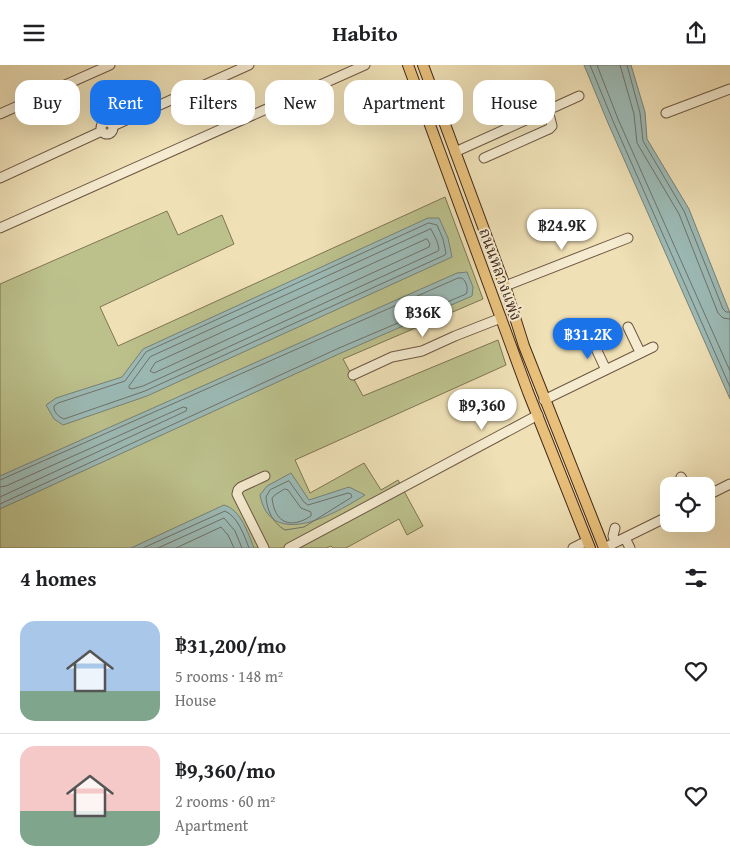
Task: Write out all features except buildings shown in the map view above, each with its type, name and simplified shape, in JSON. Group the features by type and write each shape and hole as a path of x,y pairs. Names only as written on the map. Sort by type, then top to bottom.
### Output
{"main road":[{"name":"ถนนหลวงแพ่ง","path":"408,65 501,318 589,544"},
{"name":"ถนนหลวงแพ่ง","path":"423,65 505,286 544,400 604,548"}],"street":[{"path":"0,114 110,65"},
{"path":"0,178 102,131 102,126 105,123 110,123 113,126 250,65"},
{"path":"0,228 365,65"},
{"path":"666,113 730,89"},
{"path":"555,107 579,96"},
{"path":"455,152 515,125"},
{"path":"484,158 549,129 552,125"},
{"path":"505,286 628,238"},
{"path":"353,375 392,357 422,351 501,318"},
{"path":"628,327 640,352"},
{"path":"592,340 606,370"},
{"path":"544,400 653,347"},
{"path":"289,548 538,415"},
{"path":"264,548 237,494 241,487 265,476"},
{"path":"715,492 730,484"},
{"path":"604,548 660,520"},
{"path":"615,528 613,536 615,542"},
{"path":"625,538 630,548"},
{"path":"573,548 589,544"}],"green space":[{"path":"445,197 483,299 343,359 363,396 498,340 506,365 295,460 310,493 364,463 381,490 398,480 423,526 407,535 399,519 346,548 333,548 331,546 326,548 0,548 0,284 167,211 178,235 222,215 234,244 100,307 118,346"}],"water":[{"path":"584,65 631,65 645,112 647,139 689,209 730,313 730,399 608,123"},
{"path":"428,218 439,218 448,238 452,257 147,396 63,425 54,419 46,405 56,398 122,377 143,349"},
{"path":"467,272 473,287 472,296 341,353 0,509 0,476 457,273"},
{"path":"291,473 309,500 349,487 365,495 351,504 319,519 288,524 276,521 266,511 260,495 267,486"},
{"path":"224,505 239,517 254,548 131,548"}]}
